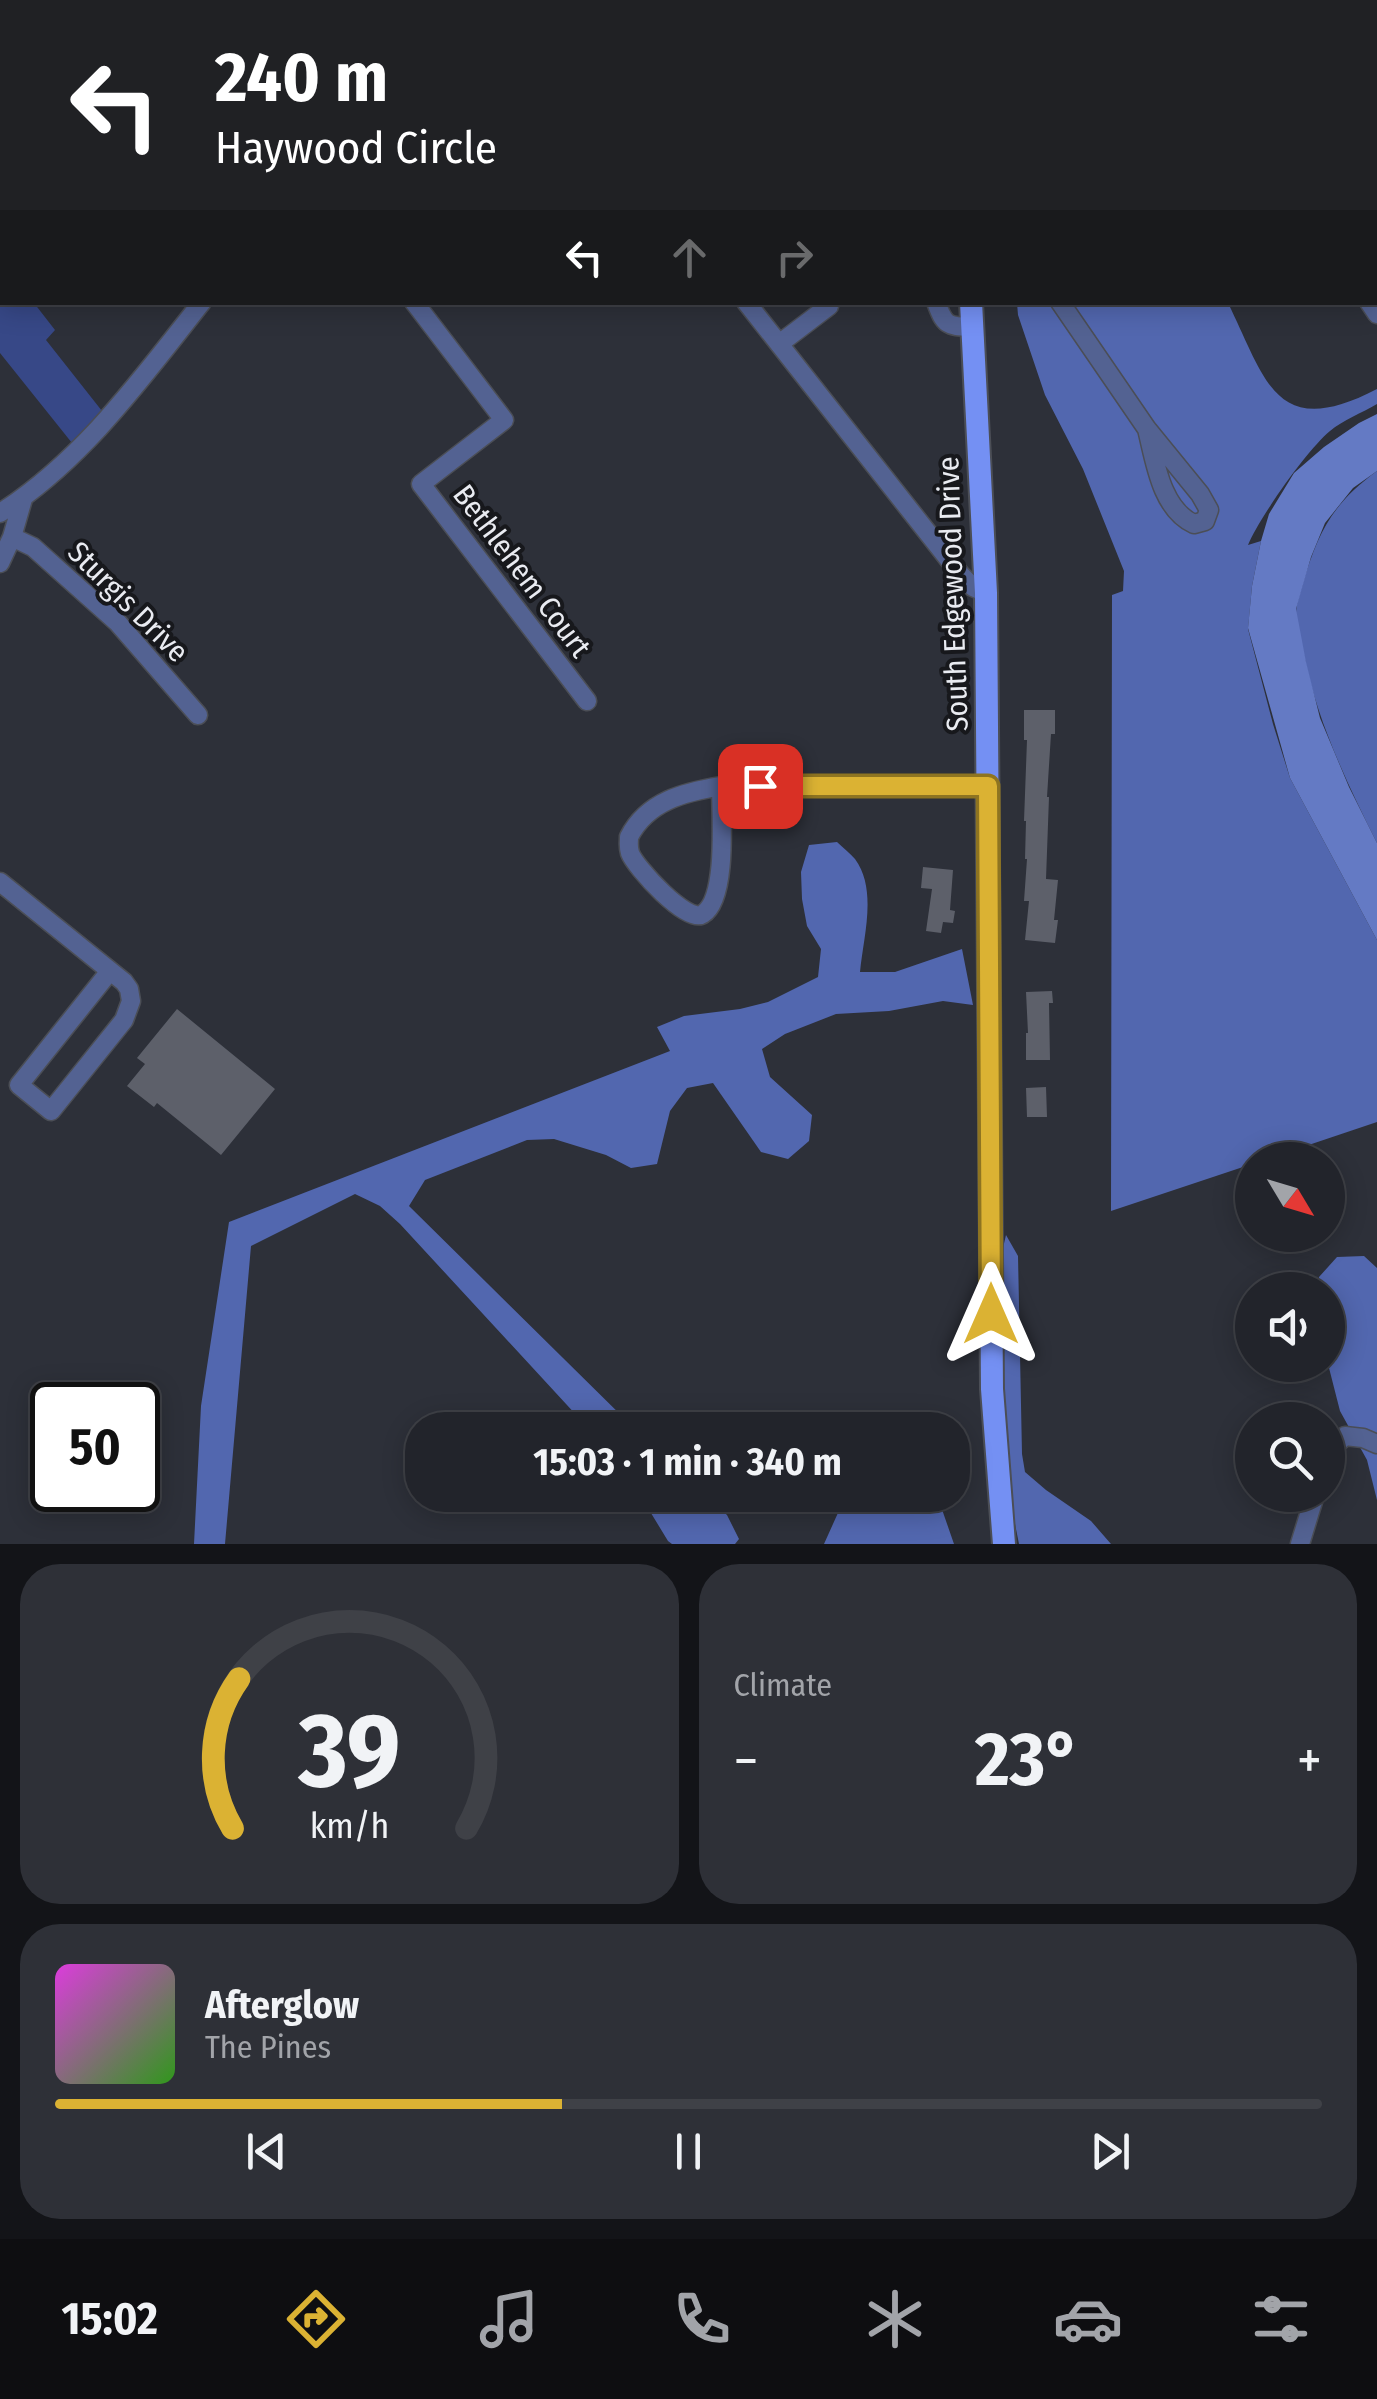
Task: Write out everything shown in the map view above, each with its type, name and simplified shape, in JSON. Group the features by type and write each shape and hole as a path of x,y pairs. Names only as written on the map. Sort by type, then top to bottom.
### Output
{"main road":[{"name":"South Edgewood Drive","path":"971,305 986,593 992,1389 1004,1544"}],"street":[{"path":"0,514 23,498 94,432 200,305"},
{"name":"Bethlehem Court","path":"416,305 504,420 421,484 587,701"},
{"path":"748,305 961,576 986,593"},
{"path":"937,305 942,320 950,326 973,327"},
{"path":"1062,305 1147,430 1200,494 1209,510 1206,521 1194,524 1182,519 1168,500 1147,430"},
{"path":"779,344 830,306"},
{"path":"0,563 23,498"},
{"name":"Sturgis Drive","path":"12,537 33,547 118,623 198,715"},
{"path":"721,786 719,885 708,909 696,917 678,908 631,856 629,837 644,816 686,792 721,786 988,786"},
{"path":"0,882 124,982 129,989 131,1000 124,1020 52,1112 19,1086 110,971"},
{"path":"1345,1436 1377,1444"},
{"path":"1300,1544 1310,1512"}],"shaded area":[{"path":"0,305 36,305 55,330 46,340 102,411 72,443 0,353"},
{"path":"1017,305 1229,305 1265,378 1278,395 1295,405 1316,409 1343,404 1377,389 1377,404 1320,440 1284,485 1254,533 1248,545 1261,541 1248,629 1290,778 1377,940 1377,1122 1318,1142 1235,1142 1235,1170 1111,1211 1112,595 1123,591 1124,571 1083,469 1045,395"},
{"path":"1377,414 1377,471 1353,488 1325,523 1296,609 1320,718 1377,843 1377,940 1290,778 1248,628 1252,586 1269,514 1294,473 1324,447"},
{"path":"1377,471 1377,843 1324,725 1296,613 1321,534 1338,507"},
{"path":"837,842 862,871 867,914 860,972 895,972 962,949 973,1005 943,1001 889,1011 836,1014 785,1034 762,1049 770,1077 812,1115 809,1141 788,1159 761,1152 713,1083 687,1088 670,1111 657,1164 631,1168 606,1155 554,1139 527,1140 425,1180 409,1206 618,1412 573,1412 400,1224 380,1206 355,1194 251,1246 225,1544 194,1544 201,1406 229,1222 670,1051 657,1027 684,1016 768,1002 818,977 821,949 807,926 802,899 801,872 809,845"},
{"path":"1006,1235 1018,1256 1025,1472 1091,1521 1111,1544 1019,1544 995,1282"},
{"path":"1364,1256 1377,1268 1377,1500 1367,1460 1345,1420 1345,1402 1338,1402 1333,1382 1345,1382 1345,1272 1324,1272 1337,1257"},
{"path":"650,1512 724,1512 739,1539 735,1544 668,1541"},
{"path":"838,1512 943,1512 954,1544 824,1544"}],"building":[{"path":"1024,710 1055,710 1047,797 1046,879 1058,880 1055,943 1025,940 1029,901 1024,901"},
{"path":"923,867 953,870 953,923 943,922 941,933 926,931 932,889 921,888"},
{"path":"1052,991 1050,1060 1026,1060 1026,992"},
{"path":"177,1009 275,1089 221,1155 157,1103 154,1107 127,1086 145,1064 137,1058"},
{"path":"1046,1087 1047,1117 1027,1117 1026,1088"}],"route":[{"path":"760,786 988,786 991,1314"}]}
